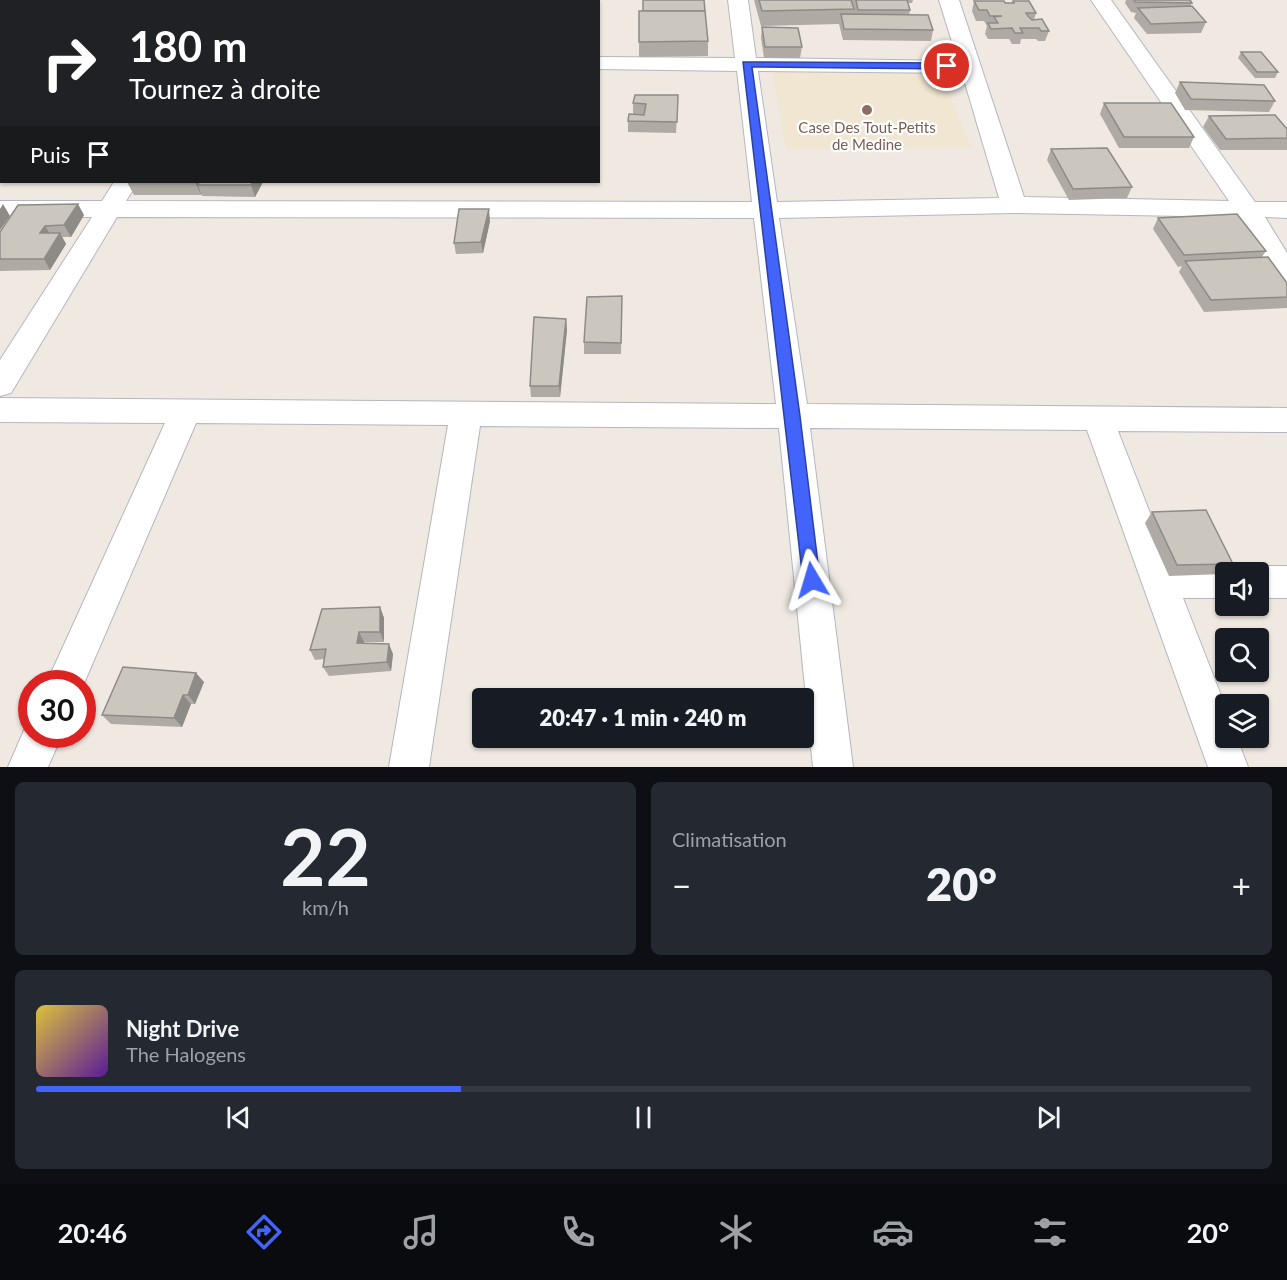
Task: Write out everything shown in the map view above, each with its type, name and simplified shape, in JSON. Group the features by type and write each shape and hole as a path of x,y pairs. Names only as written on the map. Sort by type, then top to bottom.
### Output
{"street":[{"path":"738,0 793,416 833,767"},
{"path":"949,0 1014,205"},
{"path":"1101,0 1248,210 1287,274"},
{"path":"600,63 970,67"},
{"path":"0,385 125,183"},
{"path":"0,209 766,210 1014,205 1287,210"},
{"path":"0,410 1287,420"},
{"path":"71,670 185,412"},
{"path":"409,767 466,413"},
{"path":"1098,419 1228,767"},
{"path":"1158,583 1215,582"},
{"path":"1269,582 1287,582"},
{"path":"28,767 36,748"}],"shaded area":[{"name":"Case Des Tout-Petits de Medine","path":"940,71 971,148 786,149 772,72"}],"building":[{"path":"643,0 704,0 705,11 643,11"},
{"path":"759,0 851,0 854,9 762,11"},
{"path":"856,0 907,0 910,10 858,10"},
{"path":"1134,0 1190,0 1192,3 1135,2"},
{"path":"974,1 1014,3 1013,1 1029,1 1036,13 1026,13 1032,20 1042,19 1049,31 1041,31 1039,28 1020,28 1023,33 1015,33 1012,28 991,29 988,23 998,23 994,17 1002,16 990,16 987,10 979,10"},
{"path":"1192,6 1206,22 1151,24 1138,8"},
{"path":"639,11 705,11 708,41 639,42"},
{"path":"841,14 928,15 933,30 844,29"},
{"path":"762,27 798,28 802,47 765,47"},
{"path":"1241,52 1261,52 1278,72 1257,72"},
{"path":"1180,82 1264,85 1275,101 1191,99"},
{"path":"635,95 678,95 677,122 628,121 629,114 644,115 646,104 633,103"},
{"path":"1104,103 1171,103 1194,137 1124,137"},
{"path":"1275,115 1287,129 1287,138 1226,139 1209,116"},
{"path":"1107,148 1132,187 1073,189 1051,149"},
{"path":"199,183 252,183 251,185 198,185"},
{"path":"78,204 64,225 45,226 40,233 60,233 44,259 0,259 0,232 18,205"},
{"path":"459,209 489,209 481,242 454,243"},
{"path":"1237,214 1266,251 1184,255 1158,218"},
{"path":"1268,257 1287,283 1287,297 1211,300 1185,261"},
{"path":"622,296 621,343 584,342 587,297"},
{"path":"534,317 566,319 559,386 530,386"},
{"path":"1206,510 1232,562 1177,565 1152,512"},
{"path":"380,607 380,632 359,632 357,643 389,644 387,662 323,667 326,649 310,650 322,609"},
{"path":"123,667 196,673 188,695 183,695 174,718 102,715"}],"place":[{"name":"Case Des Tout-Petits de Medine","path":"867,110"}],"route":[{"path":"812,580 793,416 746,64 947,66"}]}
